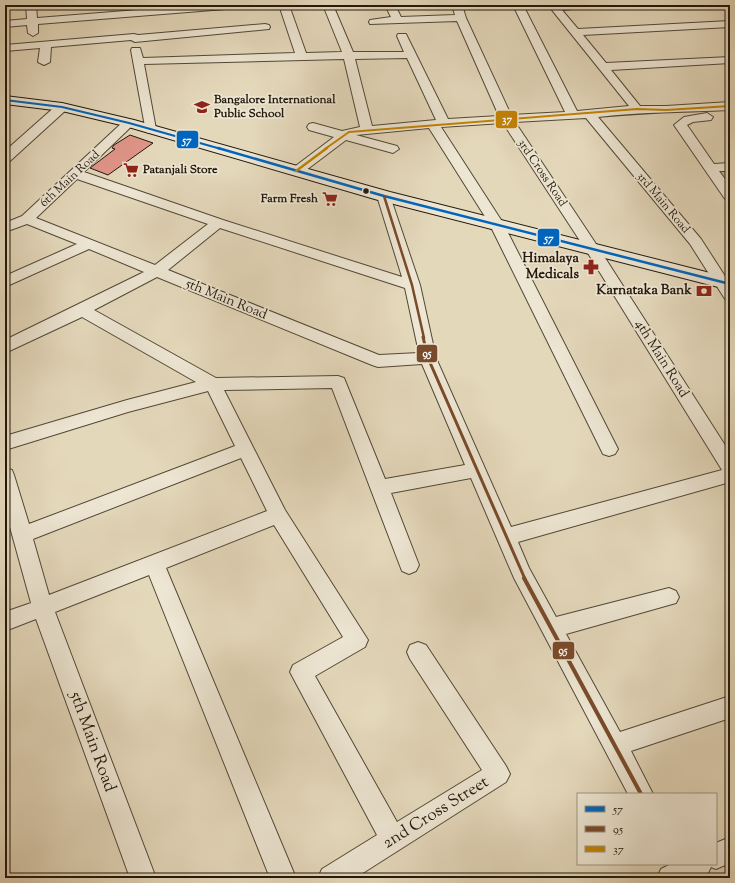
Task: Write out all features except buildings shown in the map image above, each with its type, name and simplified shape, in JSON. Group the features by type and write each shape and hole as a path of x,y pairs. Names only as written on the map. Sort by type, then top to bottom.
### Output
{"main road":[{"path":"5,100 62,107 129,123 384,196 496,223 593,250 725,283"}],"street":[{"path":"31,5 32,22 44,62"},
{"path":"5,24 32,22 126,9 238,5"},
{"path":"284,5 302,56"},
{"path":"328,5 349,56 367,130"},
{"path":"390,5 398,20"},
{"name":"3rd Cross Road","path":"457,5 461,18 507,120 593,250"},
{"path":"518,5 573,115"},
{"path":"554,6 584,5"},
{"path":"554,6 636,109"},
{"path":"126,9 135,38 150,129"},
{"path":"374,22 461,18"},
{"path":"574,32 730,24"},
{"path":"5,48 265,27"},
{"path":"402,36 439,124 496,223 610,449"},
{"path":"138,61 302,56 411,55"},
{"path":"602,68 730,60"},
{"path":"296,171 349,132 439,124 589,114 636,109 666,110 730,106"},
{"path":"5,158 62,107"},
{"name":"3rd Main Road","path":"589,114 696,242 725,283 730,296"},
{"path":"730,115 691,118 684,121 680,125 730,196"},
{"name":"6th Main Road","path":"5,228 27,219 129,123"},
{"path":"313,127 393,149"},
{"path":"712,171 730,166"},
{"path":"712,171 730,174"},
{"path":"76,174 218,223 412,285"},
{"path":"384,196 412,285 428,358 521,572 640,793"},
{"name":"5th Main Road","path":"27,219 378,361 428,358"},
{"path":"5,347 156,272 218,223"},
{"path":"5,282 89,244"},
{"name":"4th Main Road","path":"593,250 730,468"},
{"path":"82,310 213,384 278,515 357,640 301,672 393,840"},
{"path":"5,443 127,406 213,384 338,382 409,565"},
{"path":"22,535 246,449"},
{"path":"379,488 477,470"},
{"path":"506,537 730,475"},
{"path":"5,476 42,606"},
{"path":"5,622 42,606 278,515"},
{"path":"154,563 283,878"},
{"path":"551,628 669,597"},
{"name":"5th Main Road","path":"42,606 143,878"},
{"name":"2nd Cross Street","path":"332,878 498,774 418,652"},
{"path":"615,745 730,707"},
{"path":"717,856 730,850"}],"tunnel":[{"path":"717,178 730,177"}],"transit line":[{"name":"57","path":"5,100 62,107 129,123 384,196 730,284"},
{"name":"37","path":"296,171 349,132 433,124 589,114 637,109 666,110 730,106"},
{"name":"95","path":"384,196 412,285 428,358 521,572 640,793"}],"place":[{"name":"Bangalore International Public School","path":"202,107"},
{"name":"Patanjali Store","path":"131,170"},
{"name":"Farm Fresh","path":"330,199"},
{"name":"Himalaya Medicals","path":"591,267"},
{"name":"Karnataka Bank","path":"704,291"}]}
